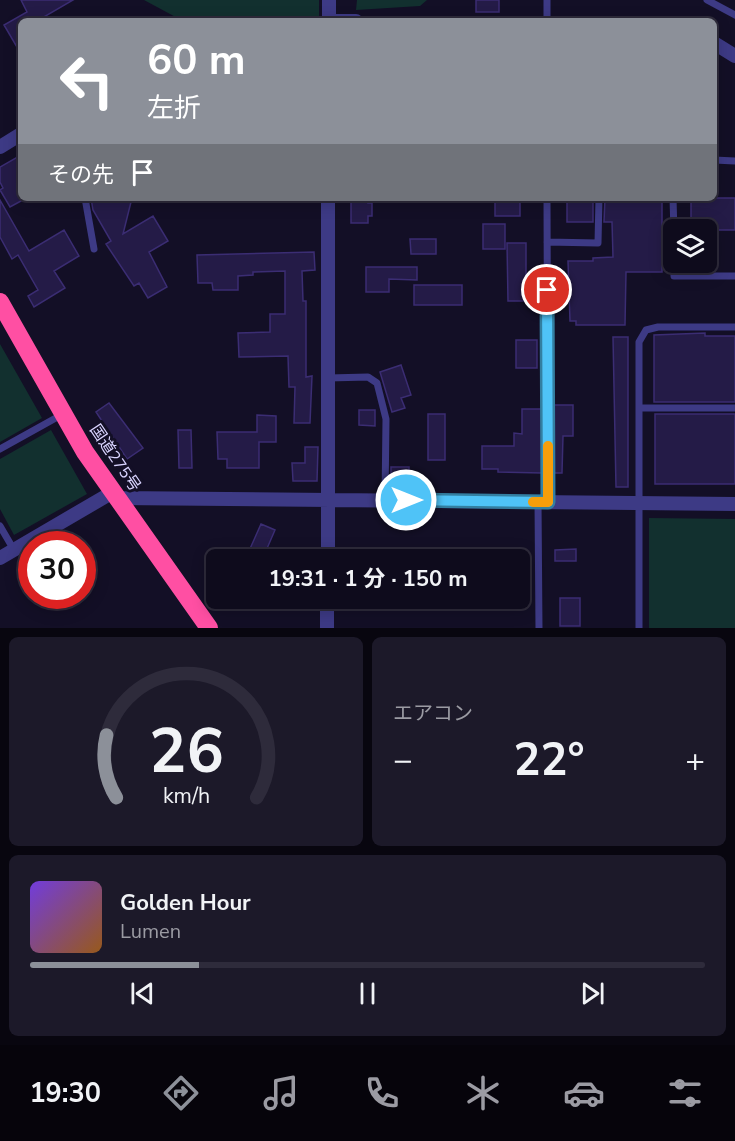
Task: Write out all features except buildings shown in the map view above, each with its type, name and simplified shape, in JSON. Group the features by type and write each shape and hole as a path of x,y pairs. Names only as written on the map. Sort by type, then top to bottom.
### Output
{"highway":[{"name":"国道275号","path":"2,310 85,452 209,628"}],"street":[{"path":"329,0 329,18"},
{"path":"717,45 735,56"},
{"path":"0,147 18,136"},
{"path":"328,201 328,549"},
{"path":"0,558 115,495 328,500 735,504"},
{"path":"327,609 327,628"}],"lane":[{"path":"547,0 547,18"},
{"path":"707,0 735,15"},
{"path":"717,160 735,161"},
{"path":"86,201 94,249"},
{"path":"539,628 547,201"},
{"path":"547,242 598,243 599,201"},
{"path":"673,201 674,219"},
{"path":"674,273 674,276 735,276"},
{"path":"639,628 639,342 646,330 658,327 735,327"},
{"path":"328,378 368,377 377,383 386,419 385,500"},
{"path":"639,408 735,408"},
{"path":"0,449 63,414"},
{"path":"0,526 14,550"}],"green space":[{"path":"144,0 319,0 319,18 177,18"},
{"path":"357,0 427,0 420,6 356,10"},
{"path":"0,344 42,418 0,442"},
{"path":"51,430 87,494 14,535 0,509 0,459"},
{"path":"649,518 735,519 735,628 649,628"}],"slow traffic":[{"path":"533,502 548,502 548,446"}],"route":[{"path":"406,500 548,502 547,290"}]}
